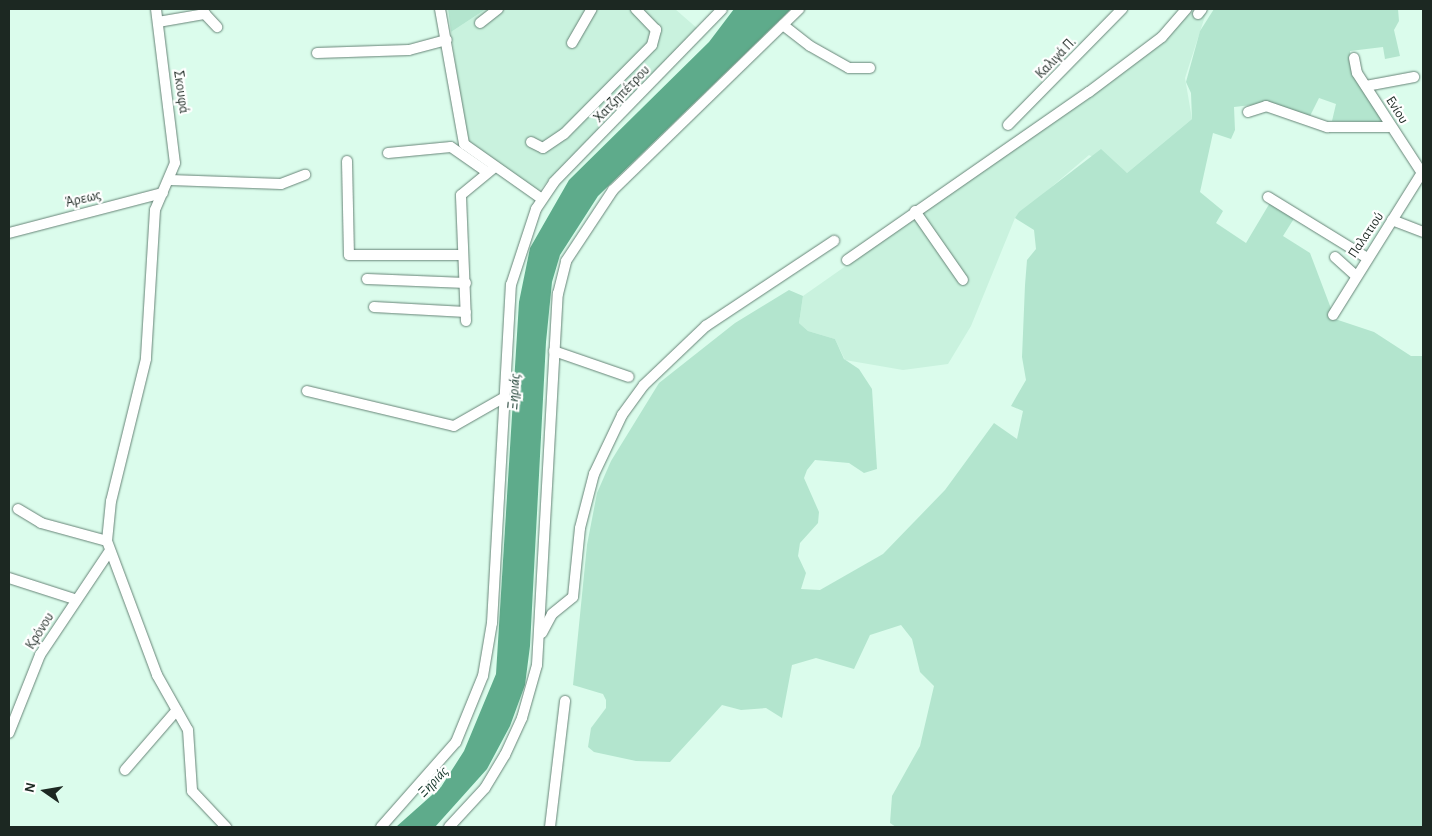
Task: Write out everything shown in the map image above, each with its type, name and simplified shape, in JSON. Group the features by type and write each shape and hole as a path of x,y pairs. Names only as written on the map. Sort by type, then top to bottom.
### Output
{"street":[{"name":"Σκουφά","path":"156,9 176,153 170,180 163,193 154,220 146,360 111,501 107,541 109,552 157,675 190,736 194,795 226,827"},
{"path":"440,9 447,40 462,141 491,170"},
{"path":"480,23 498,9"},
{"path":"572,43 592,9"},
{"path":"531,142 543,148 556,140 652,45 656,30 636,9"},
{"name":"Χατζηπέτρου","path":"542,199 722,9"},
{"path":"449,827 485,788 516,733 530,696 539,639 554,351 562,270 595,212 798,9"},
{"name":"Καλιγά Π.","path":"1008,125 1122,9"},
{"path":"847,260 1089,92 1162,37 1186,9"},
{"path":"158,22 205,14 217,26"},
{"path":"783,25 810,46 849,68 870,68"},
{"path":"317,53 409,50 447,40"},
{"name":"Ενίου","path":"1354,58 1366,86 1391,127 1423,172"},
{"path":"1366,86 1414,77"},
{"path":"1248,112 1266,106 1327,127 1391,127"},
{"path":"381,827 456,742 480,684 492,623 503,398 515,266 542,199 451,147 388,152"},
{"path":"347,161 349,255 463,255"},
{"path":"374,307 466,316 461,195 491,170"},
{"name":"Παλατιού","path":"1333,315 1366,258 1423,172"},
{"path":"170,180 278,184 305,175"},
{"name":"Άρεως","path":"9,233 163,193"},
{"path":"1268,197 1366,258"},
{"path":"915,211 963,280"},
{"path":"1392,220 1423,232"},
{"path":"539,639 552,614 573,597 580,528 594,474 618,424 644,385 706,326 834,241"},
{"path":"1335,257 1356,276"},
{"path":"367,279 466,283"},
{"path":"554,351 629,377"},
{"path":"307,391 454,426 503,398"},
{"path":"18,509 42,523 107,541"},
{"name":"Κρόνου","path":"9,732 40,655 109,552"},
{"path":"9,578 77,600"},
{"path":"550,827 565,701"},
{"path":"125,770 177,710"}],"shaded area":[{"path":"448,9 486,9 451,32"},
{"path":"486,9 675,9 698,29 538,191 467,141 451,32"},
{"path":"1195,9 1207,10 1185,78 1192,119 1127,173 1089,155 1015,218 971,326 948,364 903,370 845,360 835,339 808,331 799,323 803,296 1151,52"},
{"path":"1214,9 1398,9 1399,21 1394,30 1400,56 1385,59 1383,47 1350,51 1351,70 1385,122 1332,121 1336,104 1319,98 1310,116 1269,103 1234,107 1235,130 1231,139 1213,133 1200,192 1223,211 1216,223 1246,243 1271,201 1295,217 1283,236 1310,253 1335,319 1374,332 1411,356 1423,356 1423,827 896,827 890,823 892,796 920,746 934,686 920,672 912,639 901,625 870,635 854,669 816,658 792,665 782,718 766,708 741,710 722,705 670,762 636,761 594,752 588,747 591,728 606,708 606,700 603,694 573,685 587,545 597,493 611,461 659,383 735,323 789,290 803,296 799,323 808,331 835,339 844,359 859,369 872,389 877,469 864,473 849,463 815,460 807,470 804,478 819,512 818,523 800,543 798,556 806,573 801,589 820,590 883,554 945,490 994,423 1017,439 1023,411 1011,406 1026,380 1022,357 1025,285 1027,260 1036,249 1034,230 1015,218 1019,212 1101,149 1127,173 1192,119 1191,93 1186,82 1200,31"}],"water":[{"name":"Ξηριάς","path":"734,9 791,9 598,196 560,255 552,282 546,342 530,646 525,685 510,726 487,769 435,827 396,827 441,787 464,751 496,674 519,302 530,248 569,180 709,42"}]}
